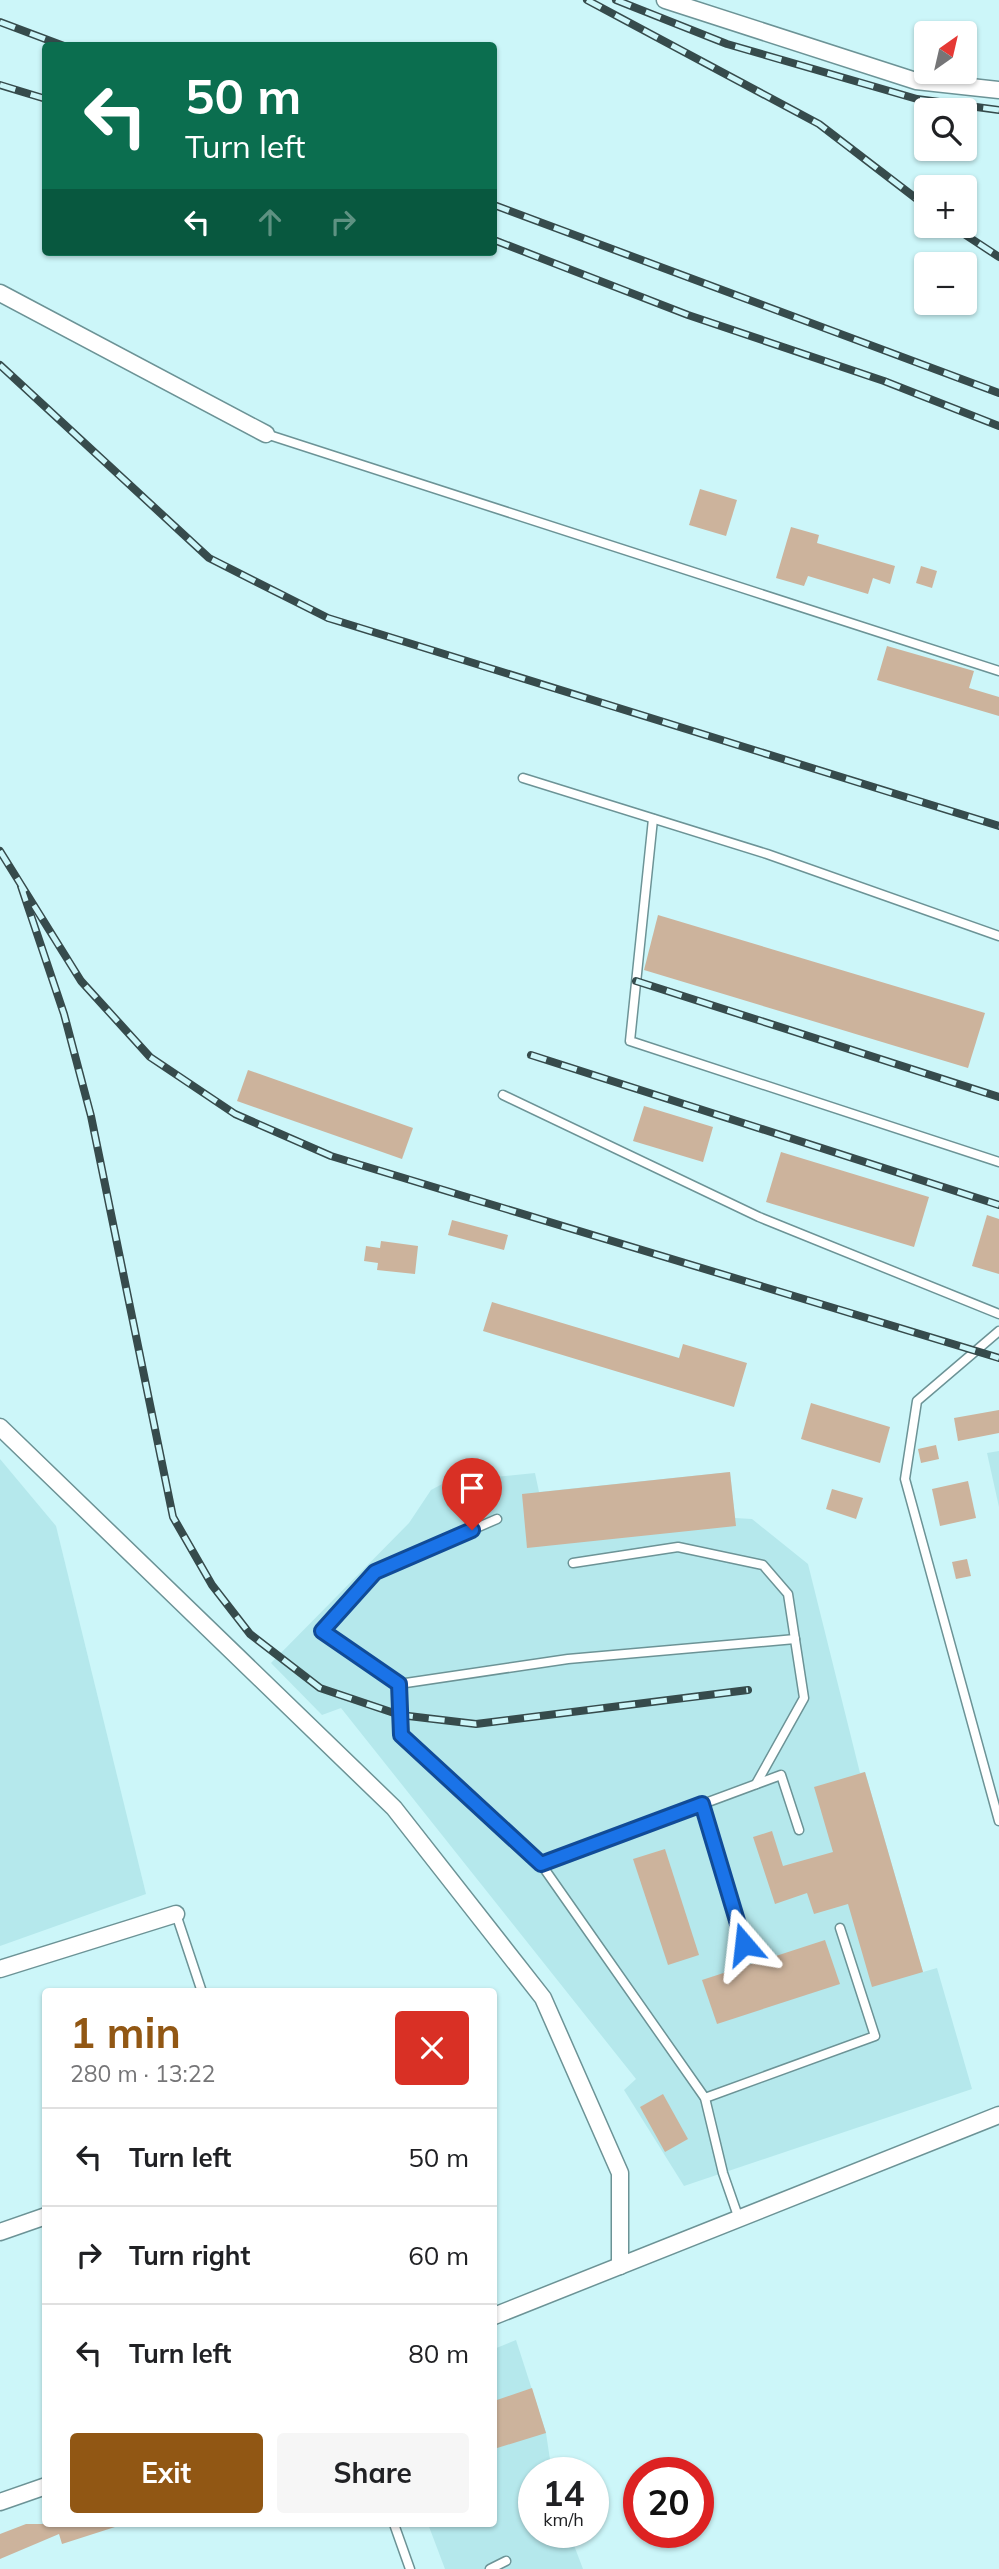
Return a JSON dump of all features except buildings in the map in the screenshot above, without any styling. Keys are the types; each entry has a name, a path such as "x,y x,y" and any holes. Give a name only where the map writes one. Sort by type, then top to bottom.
{"street":[{"path":"665,0 916,81 999,90"},
{"path":"0,293 267,434"},
{"path":"0,1427 394,1808 543,1998 620,2173 620,2266"},
{"path":"0,1969 176,1914"},
{"path":"497,2315 999,2115"},
{"path":"0,2232 42,2217"},
{"path":"0,2502 42,2487"}],"lane":[{"path":"267,434 999,671"},
{"path":"523,778 767,854 999,936"},
{"path":"653,819 630,1041 999,1163"},
{"path":"503,1095 759,1217 999,1314"},
{"path":"999,1331 917,1401 905,1479 999,1821"},
{"path":"497,1519 375,1572 322,1631 399,1684 568,1659 794,1639"},
{"path":"573,1563 678,1547 763,1565 788,1594 804,1698 756,1784"},
{"path":"399,1684 401,1735 541,1864 705,2098 723,2173 739,2219"},
{"path":"541,1864 781,1775 799,1830"},
{"path":"702,1804 744,1944"},
{"path":"176,1914 201,1988"},
{"path":"705,2098 875,2036 840,1928"},
{"path":"395,2527 410,2569"},
{"path":"490,2569 506,2561"}],"shaded area":[{"path":"999,1451 999,1507 987,1453"},
{"path":"0,1459 56,1526 146,1894 0,1946"},
{"path":"730,1472 735,1518 752,1519 808,1564 860,1773 865,1772 923,1972 937,1968 972,2089 684,2186 624,2090 636,2079 341,1708 322,1715 271,1663 409,1523 431,1490 446,1482 535,1473 539,1492"},
{"path":"516,2340 546,2433 550,2457 518,2457 518,2548 575,2548 583,2569 445,2569 429,2527 497,2527 497,2348"}],"railway":[{"path":"587,0 819,124 914,197"},
{"path":"616,0 727,44 917,99 999,110"},
{"path":"0,22 53,42"},
{"path":"0,85 42,98"},
{"path":"497,206 999,393"},
{"path":"970,238 999,257"},
{"path":"497,241 688,315 884,381 999,426"},
{"path":"0,365 209,558 328,618 999,826"},
{"path":"0,851 81,981 150,1057 235,1114 331,1156 999,1358"},
{"path":"21,886 64,1014 91,1116 173,1517 212,1585 250,1634 320,1688 400,1715 476,1724 748,1690"},
{"path":"636,981 999,1097"},
{"path":"531,1055 999,1205"}],"route":[{"path":"472,1530 375,1572 322,1631 399,1684 401,1735 541,1864 702,1804 744,1944"}]}
